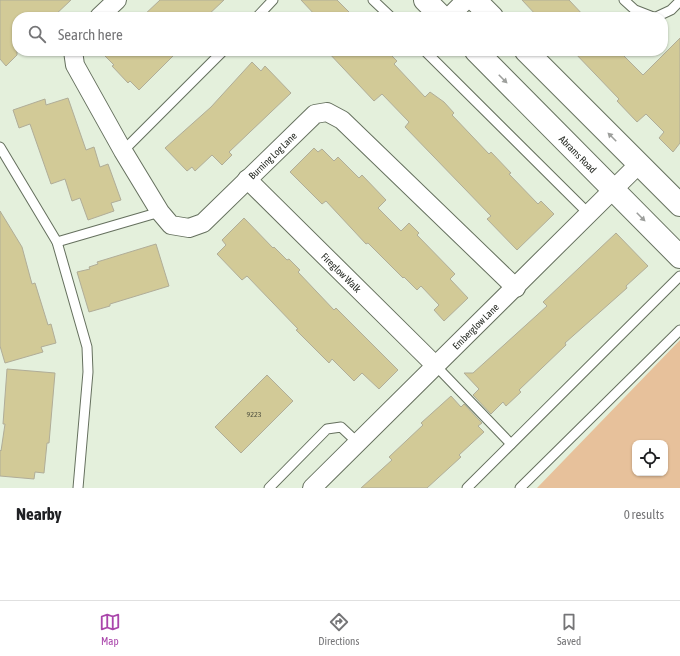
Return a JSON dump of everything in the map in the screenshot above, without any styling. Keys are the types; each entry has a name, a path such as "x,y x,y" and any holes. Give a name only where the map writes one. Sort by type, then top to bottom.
{"main road":[{"path":"425,0 437,12"},
{"path":"475,0 487,12"},
{"name":"Abrams Road","path":"481,56 680,257"},
{"path":"531,56 680,205"}],"street":[{"path":"104,12 117,0"},
{"path":"454,12 466,0"},
{"name":"Burning Log Lane","path":"74,56 75,65 123,151 160,212 171,226 189,228 203,223 315,114 327,112 342,120 516,288"},
{"name":"Emberglow Lane","path":"312,488 516,288 639,164"},
{"name":"Fireglow Walk","path":"247,179 436,366"}],"lane":[{"path":"261,12 274,0"},
{"path":"373,0 386,12"},
{"path":"624,0 635,10 640,12"},
{"path":"667,12 671,10 680,0"},
{"path":"123,151 218,56"},
{"path":"430,56 589,214"},
{"path":"0,147 57,242 87,347 88,372 78,488"},
{"path":"57,242 160,212"},
{"path":"467,488 680,276"},
{"path":"520,488 680,330"},
{"path":"436,366 511,444"},
{"path":"269,488 327,429 341,428 358,443"}],"shaded area":[{"path":"680,340 680,488 537,488"}],"building":[{"path":"0,0 71,0 58,12 12,12 12,56 16,56 6,66 0,59"},
{"path":"160,0 224,0 211,12 147,12"},
{"path":"301,0 337,0 349,12 312,12"},
{"path":"522,0 569,0 580,12 533,12"},
{"path":"680,38 680,143 673,152 659,138 664,132 646,114 637,122 617,101 619,99 578,56 624,56 643,75 662,56 668,56 668,50"},
{"path":"105,56 173,56 139,90 130,81 128,83 112,66 114,65"},
{"path":"332,56 392,56 397,61 394,64 425,97 430,92 444,102 454,113 452,115 489,154 491,152 511,173 509,174 538,204 541,201 554,214 517,250 487,219 491,216 405,127 409,122 382,94 374,101"},
{"path":"252,62 261,71 265,66 291,93 229,152 232,155 222,165 212,155 195,171 192,167 187,171 165,148 211,107"},
{"path":"68,98 86,150 94,147 100,167 108,164 121,200 111,203 114,211 88,220 80,198 72,201 65,179 51,184 30,124 19,128 13,110 45,99 46,105"},
{"path":"314,148 318,152 322,149 334,161 338,157 359,178 362,175 386,200 378,208 401,231 409,223 419,233 417,235 455,274 450,279 468,298 444,321 434,310 439,305 421,286 417,290 404,277 403,278 368,243 366,244 326,201 322,204 290,172"},
{"path":"0,211 22,247 32,284 35,283 48,325 51,324 56,343 41,347 43,352 5,363 0,346"},
{"path":"244,218 273,248 274,247 287,260 289,259 300,270 298,272 334,310 336,308 398,370 379,389 362,373 354,381 332,359 329,363 296,330 298,329 247,276 242,280 217,254 226,245 222,240"},
{"path":"616,233 648,266 626,286 627,288 565,343 566,345 519,390 521,392 506,406 503,402 491,414 473,395 479,389 464,373 473,373 547,306 543,302"},
{"path":"156,244 169,286 89,312 77,272 90,269 89,267 98,264 97,262"},
{"path":"7,369 55,373 49,443 47,443 44,473 35,472 34,479 0,476 0,450 1,451 5,424 3,424"},
{"path":"267,375 293,401 241,453 215,427"},
{"path":"451,396 461,407 464,404 482,423 478,426 484,432 459,455 461,457 427,488 361,488 392,460 389,457 423,425 421,423"}]}
